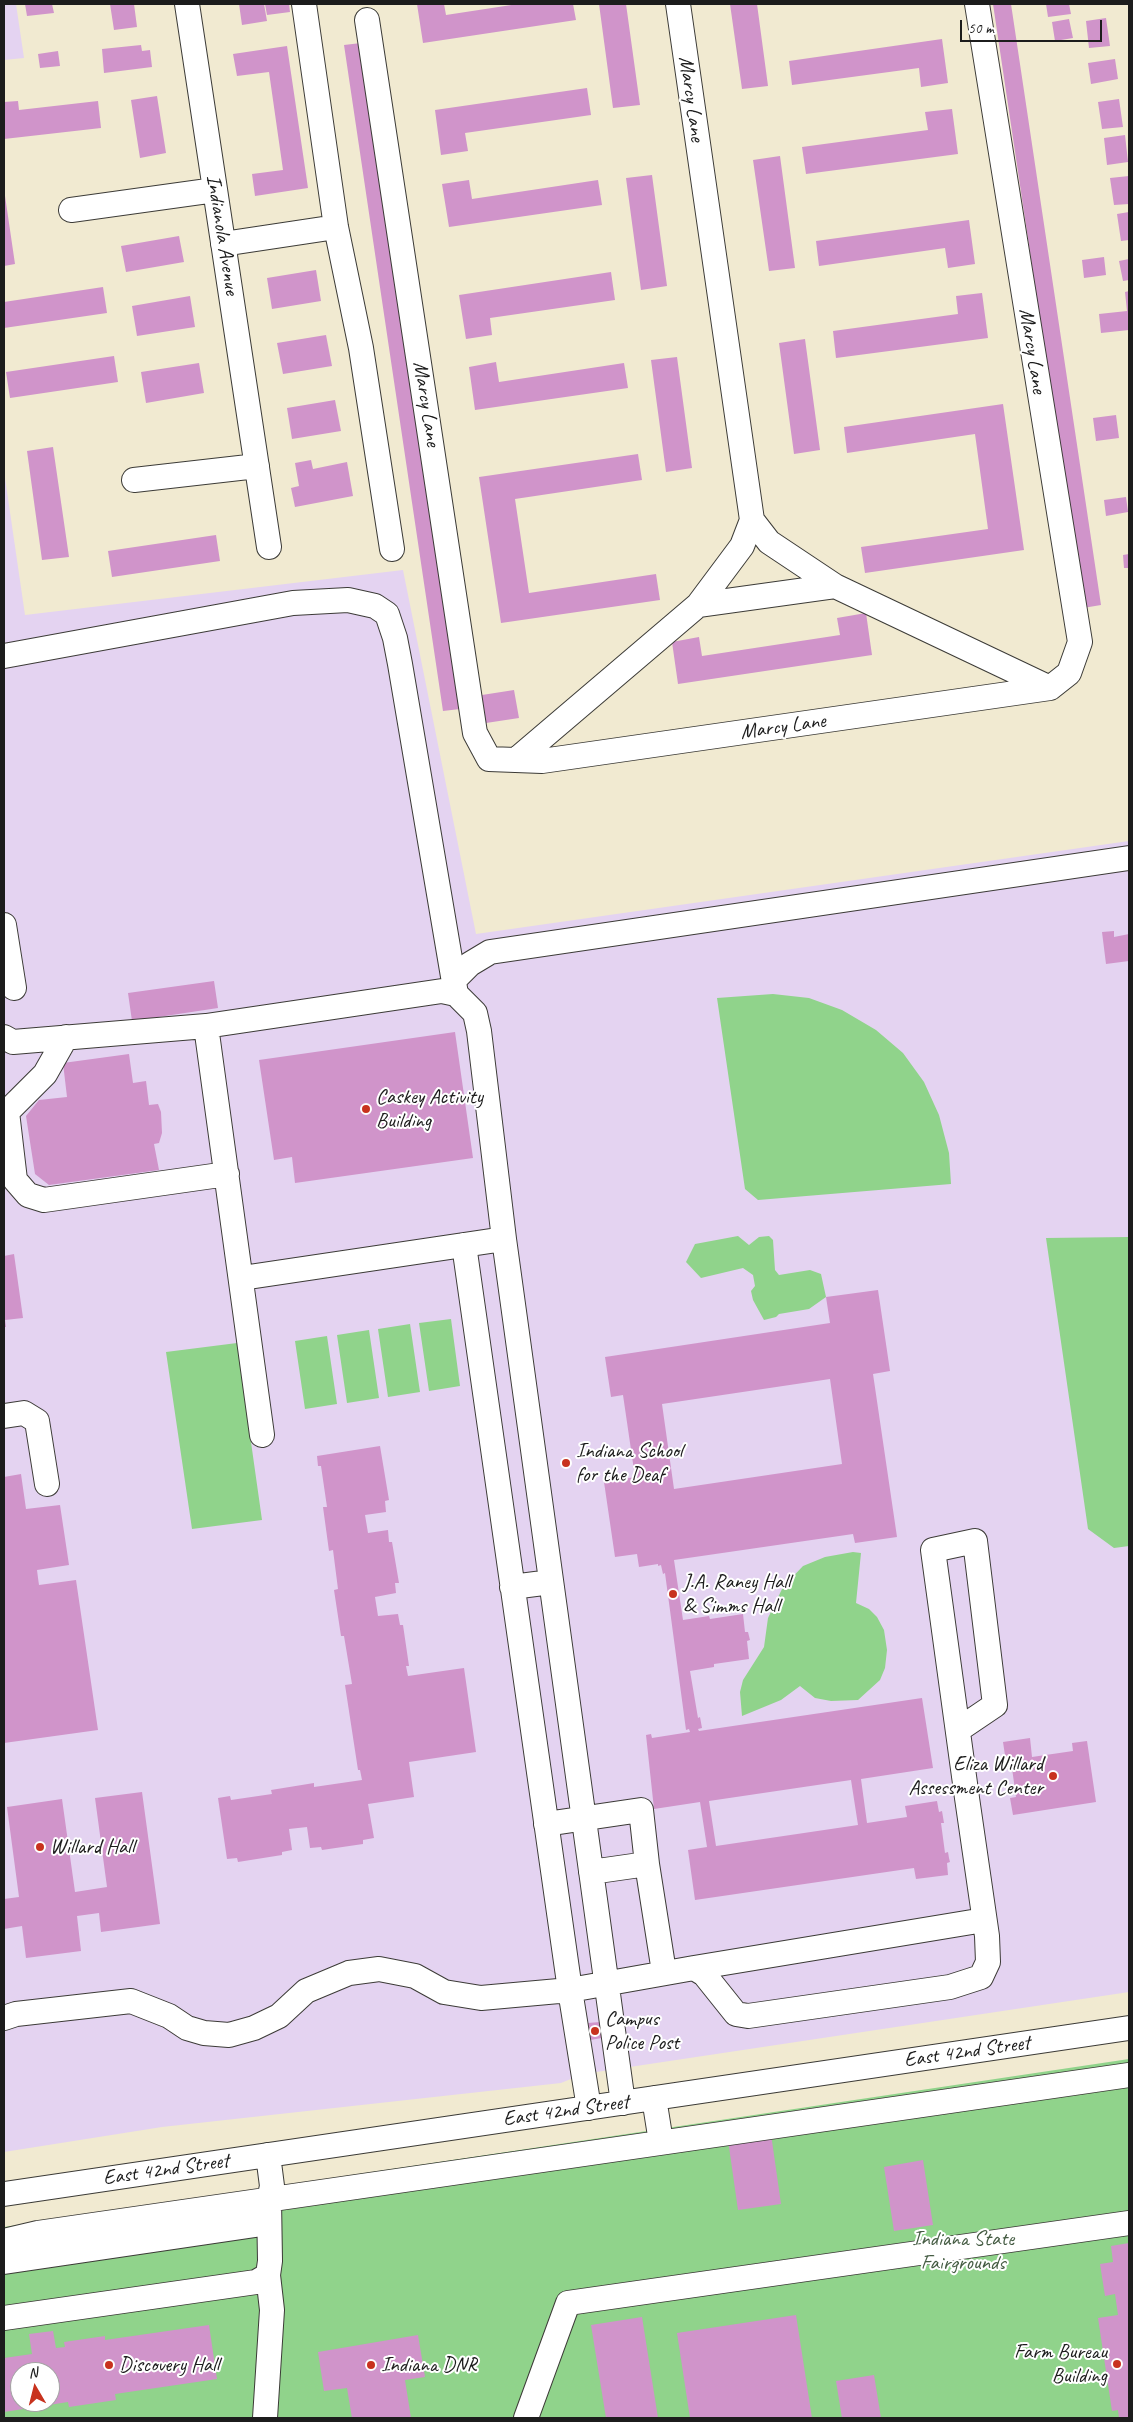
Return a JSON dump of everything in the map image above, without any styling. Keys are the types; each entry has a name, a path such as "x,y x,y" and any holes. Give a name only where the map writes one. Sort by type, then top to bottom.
{"street":[{"name":"Indianola Avenue","path":"186,4 269,547"},
{"path":"304,4 336,227 361,348 392,549"},
{"name":"Marcy Lane","path":"516,760 698,605 742,546 752,520 678,4"},
{"name":"Marcy Lane","path":"367,20 476,733 489,759 542,761 1050,688 1069,673 1080,642 976,4"},
{"path":"71,210 215,190"},
{"path":"223,244 336,227"},
{"path":"134,480 257,466"},
{"name":"Marcy Lane","path":"752,520 769,542 834,586 1050,688"},
{"path":"698,605 834,586"},
{"path":"4,656 293,603 348,600 375,606 387,614 397,646 455,987 475,1013 479,1031 504,1240 623,2103"},
{"path":"4,1037 12,1042 206,1026 442,991 455,987 470,964 490,952 1129,858"},
{"path":"4,925 14,988"},
{"path":"206,1026 262,1435"},
{"path":"66,1038 45,1074 6,1112 15,1180 28,1194 44,1200 227,1174"},
{"path":"242,1278 504,1240"},
{"path":"464,1245 588,2108"},
{"path":"4,1416 24,1413 37,1421 47,1484"},
{"path":"694,1968 704,1974 736,2014 748,2016 950,1987 981,1977 988,1962 984,1920 933,1550 974,1541 995,1705 958,1730"},
{"path":"512,1587 552,1582"},
{"path":"546,1824 640,1810 664,1972"},
{"path":"591,1872 647,1864"},
{"path":"4,2018 16,2014 131,2001 169,2016 187,2028 204,2033 229,2035 254,2028 280,2016 306,1991 349,1973 379,1969 415,1976 444,1992 481,1998 570,1990 664,1972 984,1920"},
{"name":"East 42nd Street","path":"4,2194 1129,2028"},
{"path":"4,2262 269,2211 661,2142 1129,2075"},
{"path":"654,2098 661,2142"},
{"path":"265,2418 272,2310 268,2275 270,2261 269,2211 272,2186 268,2155"},
{"path":"4,2241 38,2233 269,2211"},
{"path":"526,2418 568,2303 1129,2223"},
{"path":"4,2318 256,2282 268,2275"}],"shaded area":[{"path":"4,4 16,4 24,58 4,60"},
{"name":"Indiana School for the Deaf","path":"4,471 25,615 403,570 476,934 1129,841 1129,1992 583,2074 561,2083 162,2127 4,2152"}],"green space":[{"path":"773,994 809,998 842,1010 876,1030 903,1053 924,1082 939,1115 949,1153 951,1184 758,1200 745,1189 717,998"},
{"path":"738,1236 749,1245 759,1237 769,1236 773,1240 775,1270 779,1275 810,1270 821,1274 826,1297 809,1309 779,1314 776,1317 764,1320 753,1300 751,1291 755,1286 753,1275 743,1268 701,1278 686,1262 695,1244"},
{"path":"1129,1237 1129,1546 1114,1548 1088,1529 1046,1238"},
{"path":"451,1319 460,1386 429,1391 419,1323"},
{"path":"410,1324 420,1392 388,1397 378,1329"},
{"path":"369,1330 379,1398 347,1403 337,1335"},
{"path":"327,1336 337,1404 305,1409 295,1341"},
{"path":"237,1343 262,1520 192,1529 166,1352"},
{"path":"853,1552 861,1553 856,1603 869,1609 877,1617 884,1630 887,1650 885,1668 880,1680 858,1700 831,1701 815,1698 800,1686 781,1700 742,1716 740,1692 743,1680 764,1647 768,1618 783,1587 803,1566 825,1557"},
{"name":"Indiana State Fairgrounds","path":"1129,2059 1129,2418 4,2418 4,2227"}],"building":[{"path":"25,4 52,4 54,13 27,16"},
{"path":"110,4 134,4 137,27 114,30"},
{"path":"239,4 264,4 267,21 242,25"},
{"path":"265,4 289,4 290,12 267,15"},
{"path":"417,4 444,4 446,15 518,4 573,4 576,20 423,43"},
{"path":"599,4 626,4 640,105 613,108"},
{"path":"730,4 757,4 768,86 742,89"},
{"path":"993,4 1011,4 1101,605 1083,608"},
{"path":"1046,4 1069,4 1071,14 1048,17"},
{"path":"1106,18 1110,46 1089,48 1086,21"},
{"path":"1069,19 1073,38 1055,41 1052,22"},
{"path":"942,39 948,83 921,87 919,68 792,85 789,61"},
{"path":"361,43 460,709 443,711 344,45"},
{"path":"141,45 142,51 150,50 152,67 104,73 102,49"},
{"path":"287,46 308,188 255,196 252,174 283,170 269,72 237,76 233,54"},
{"path":"58,51 60,66 40,68 38,54"},
{"path":"1115,59 1118,79 1091,84 1088,63"},
{"path":"587,88 591,115 465,133 468,151 441,155 435,110"},
{"path":"157,96 166,153 140,158 131,100"},
{"path":"1119,99 1123,127 1102,129 1098,102"},
{"path":"18,101 19,110 98,101 101,128 4,139 4,102"},
{"path":"952,109 958,154 806,174 802,147 928,130 925,112"},
{"path":"1125,135 1128,162 1107,165 1104,138"},
{"path":"780,156 795,268 769,271 753,160"},
{"path":"652,175 667,286 641,290 626,178"},
{"path":"1129,176 1129,204 1114,205 1110,178"},
{"path":"469,180 472,199 598,180 602,205 449,227 442,184"},
{"path":"4,189 15,264 4,266"},
{"path":"1129,212 1129,240 1121,241 1117,214"},
{"path":"969,220 975,264 948,268 945,248 819,266 816,241"},
{"path":"179,236 184,262 126,272 121,246"},
{"path":"1104,257 1106,275 1084,278 1082,260"},
{"path":"1129,259 1129,280 1123,281 1119,261"},
{"path":"316,270 321,301 272,309 267,278"},
{"path":"611,272 615,300 490,318 492,335 466,339 459,295"},
{"path":"103,287 107,313 4,328 4,302"},
{"path":"1129,291 1129,330 1101,333 1099,314 1127,311 1125,292"},
{"path":"982,293 988,338 836,358 833,331 958,314 956,296"},
{"path":"190,296 195,327 137,336 132,306"},
{"path":"326,335 332,366 283,374 277,343"},
{"path":"805,339 820,450 794,454 779,343"},
{"path":"114,356 118,382 10,398 6,372"},
{"path":"677,357 692,468 666,472 651,360"},
{"path":"496,362 499,382 624,363 628,388 475,410 469,367"},
{"path":"199,363 204,393 146,403 141,372"},
{"path":"335,400 341,431 292,439 287,408"},
{"path":"1003,404 1024,550 865,573 861,547 988,529 975,434 847,453 844,427"},
{"path":"1116,415 1119,438 1096,441 1093,418"},
{"path":"53,447 69,557 42,560 27,451"},
{"path":"638,454 642,480 515,499 529,593 656,574 660,600 501,623 479,477"},
{"path":"311,460 313,469 347,462 353,496 295,507 291,488 299,486 295,463"},
{"path":"1126,497 1128,512 1106,516 1104,500"},
{"path":"216,535 220,561 112,577 108,551"},
{"path":"1129,554 1129,568 1124,568 1123,555"},
{"path":"866,613 872,655 678,684 672,642 699,637 702,656 840,635 837,618"},
{"path":"514,690 519,718 486,723 482,695"},
{"path":"1114,931 1114,937 1129,934 1129,961 1106,964 1102,932"},
{"path":"214,981 218,1008 132,1021 128,993"},
{"name":"Caskey Activity Building","path":"455,1032 473,1158 295,1183 292,1157 274,1160 259,1060"},
{"path":"129,1054 133,1083 146,1081 149,1105 158,1104 161,1112 162,1133 159,1143 154,1144 159,1170 49,1185 35,1174 26,1116 39,1100 67,1097 63,1063"},
{"path":"14,1254 23,1318 5,1320 6,1327 4,1327 4,1256"},
{"name":"J.A. Raney Hall & Simms Hall","path":"878,1290 890,1371 873,1374 897,1537 855,1543 853,1534 674,1560 683,1620 709,1616 710,1619 743,1614 745,1632 748,1632 750,1640 747,1641 749,1659 714,1664 714,1667 690,1671 698,1718 700,1717 702,1728 698,1729 699,1731 922,1698 933,1768 861,1779 867,1823 907,1817 905,1806 937,1801 939,1812 942,1811 944,1823 941,1823 945,1853 948,1852 950,1862 947,1863 948,1875 916,1879 914,1868 695,1900 688,1850 707,1847 700,1802 654,1809 646,1735 651,1734 652,1738 690,1732 689,1729 686,1730 665,1573 663,1574 661,1565 658,1566 658,1564 639,1567 637,1554 615,1557 604,1482 635,1477 623,1395 611,1397 605,1357 830,1323 826,1297","holes":["830,1379 842,1464 674,1489 662,1404","851,1780 858,1825 716,1846 709,1801"]},
{"path":"380,1446 389,1500 385,1501 386,1512 365,1515 368,1533 388,1530 399,1583 395,1583 396,1593 375,1597 378,1616 398,1614 400,1625 403,1625 409,1666 406,1666 408,1676 464,1668 476,1752 409,1762 414,1797 368,1804 374,1838 363,1840 363,1844 322,1850 321,1847 310,1848 307,1827 289,1829 292,1850 282,1852 282,1855 238,1862 237,1858 227,1859 218,1798 230,1796 231,1800 272,1794 271,1790 314,1783 314,1787 362,1780 360,1770 358,1770 345,1685 352,1684 344,1636 341,1636 334,1590 338,1589 333,1550 329,1551 323,1507 327,1507 321,1466 318,1466 317,1456"},
{"path":"21,1474 26,1509 60,1505 69,1565 37,1570 39,1585 76,1580 98,1730 4,1743 4,1477"},
{"name":"Eliza Willard Assessment Center","path":"1030,1738 1032,1757 1073,1751 1072,1743 1087,1741 1096,1802 1013,1815 1010,1798 1016,1797 1011,1761 1006,1762 1003,1742"},
{"name":"Willard Hall","path":"142,1792 160,1924 101,1932 99,1913 77,1916 81,1951 26,1958 22,1926 4,1929 4,1899 19,1897 7,1807 62,1799 75,1892 107,1887 95,1798"},
{"name":"Campus Police Post","path":"600,2022 602,2038 590,2040 588,2023"},
{"path":"771,2134 781,2204 738,2210 728,2140"},
{"path":"923,2160 933,2225 894,2231 884,2167"},
{"name":"Farm Bureau Building","path":"1129,2243 1129,2418 1119,2418 1118,2410 1112,2411 1098,2318 1118,2315 1115,2294 1105,2296 1100,2264 1113,2262 1111,2246"},
{"path":"796,2315 812,2418 690,2418 677,2333"},
{"path":"642,2317 658,2418 606,2418 591,2325"},
{"name":"Discovery Hall","path":"209,2325 217,2379 115,2394 116,2400 69,2407 68,2402 60,2403 60,2362 10,2362 10,2411 4,2412 4,2358 32,2354 29,2334 53,2331 56,2348 65,2347 64,2342 105,2336 105,2340"},
{"name":"Indiana DNR","path":"418,2335 425,2377 405,2380 411,2418 352,2418 347,2388 324,2391 318,2352"},
{"path":"874,2375 881,2418 842,2418 836,2381"}],"place":[{"name":"Caskey Activity Building","path":"366,1109"},
{"name":"Indiana School for the Deaf","path":"566,1463"},
{"name":"J.A. Raney Hall & Simms Hall","path":"673,1594"},
{"name":"Eliza Willard Assessment Center","path":"1053,1776"},
{"name":"Willard Hall","path":"40,1847"},
{"name":"Campus Police Post","path":"595,2031"},
{"name":"Farm Bureau Building","path":"1117,2364"},
{"name":"Discovery Hall","path":"109,2365"},
{"name":"Indiana DNR","path":"371,2365"}]}
